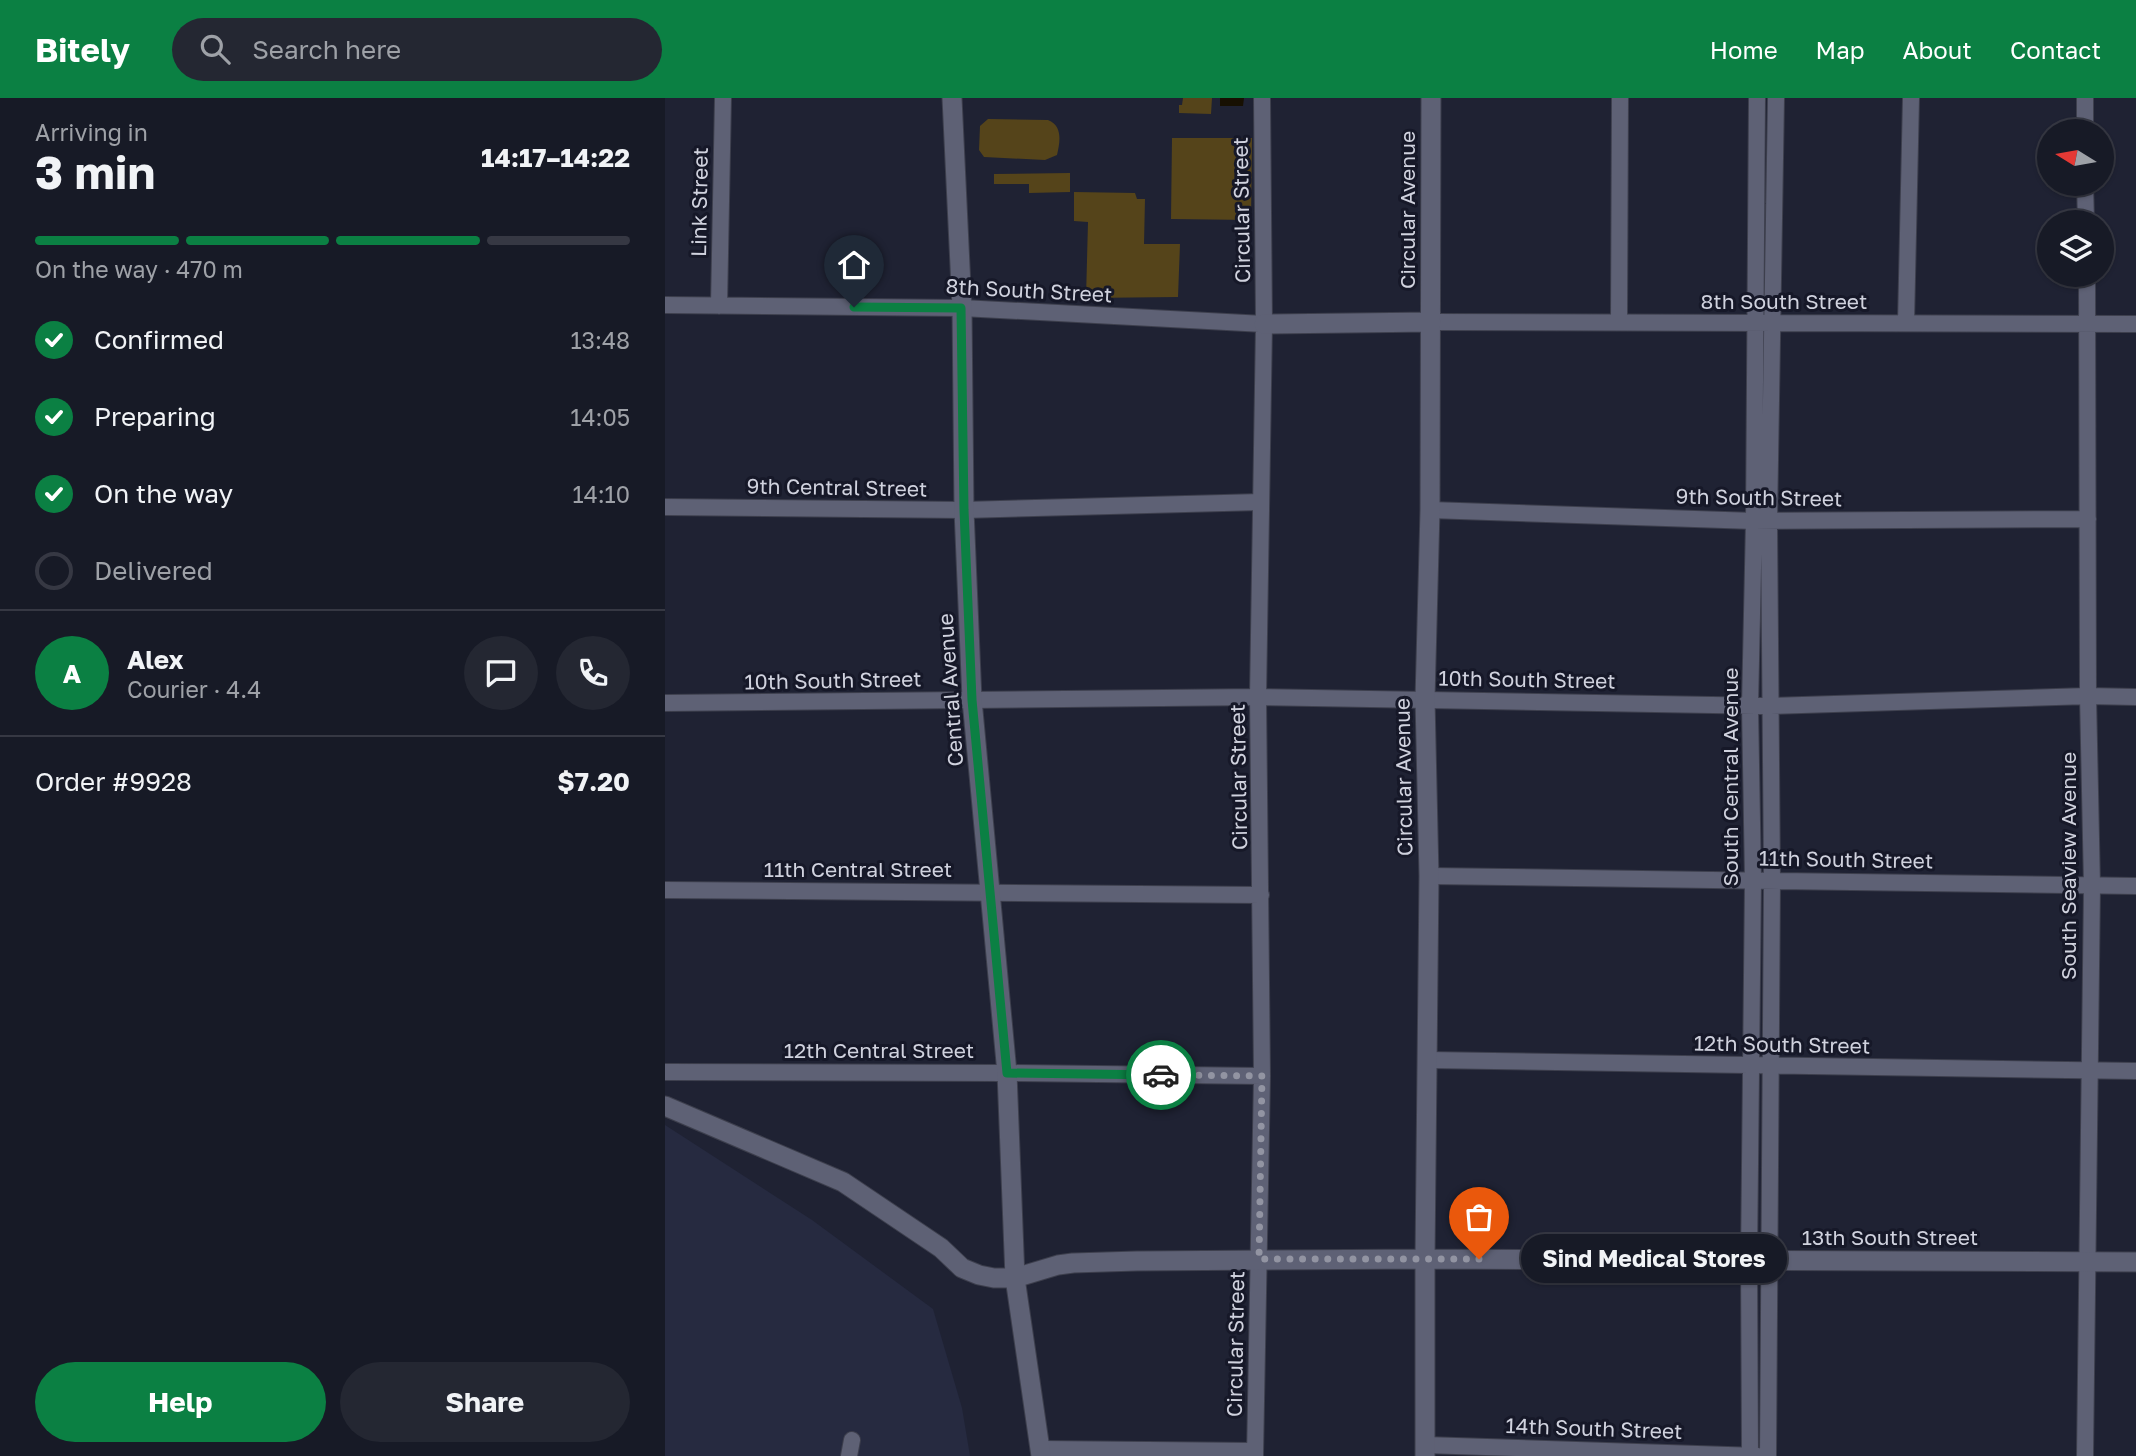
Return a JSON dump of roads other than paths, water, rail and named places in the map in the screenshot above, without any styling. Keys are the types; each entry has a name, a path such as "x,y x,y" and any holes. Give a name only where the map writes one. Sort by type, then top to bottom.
{"street":[{"name":"Link Street","path":"719,306 723,98"},
{"name":"Central Avenue","path":"952,98 972,700 1007,1073 1015,1278 1040,1452"},
{"name":"Circular Street","path":"1255,1454 1262,1076 1258,697 1264,324 1262,98"},
{"name":"Circular Avenue","path":"1425,1450 1429,876 1425,699 1430,510 1430,98"},
{"path":"1619,322 1620,98"},
{"name":"South Central Avenue","path":"1750,1456 1753,880 1750,706 1762,521 1755,323 1757,98"},
{"path":"1768,1456 1772,880 1770,706 1762,521 1773,323 1776,98"},
{"path":"1906,323 1911,98"},
{"path":"2085,98 2085,119"},
{"name":"South Seaview Avenue","path":"2085,1456 2092,886 2088,696 2087,287"},
{"name":"8th South Street","path":"665,305 961,308 1264,324"},
{"name":"8th South Street","path":"1431,322 2136,324"},
{"path":"1264,324 1431,322"},
{"name":"9th Central Street","path":"665,507 964,510 1261,502"},
{"name":"9th South Street","path":"1430,510 1762,521 2088,519"},
{"name":"10th South Street","path":"665,704 1258,697 1770,706 2088,696 2136,697"},
{"name":"11th South Street","path":"1429,876 2136,886"},
{"name":"11th Central Street","path":"665,890 1261,894"},
{"name":"12th South Street","path":"1428,1060 2136,1071"},
{"name":"12th Central Street","path":"665,1072 1262,1076"},
{"path":"665,1106 843,1182 941,1248 963,1268 994,1278 1015,1278"},
{"name":"13th South Street","path":"1015,1278 1073,1263 1259,1259 2136,1262"},
{"name":"14th South Street","path":"1425,1450 1762,1456"},
{"path":"1040,1452 1255,1454"}],"place":[{"name":"Sind Medical Stores","path":"1479,1259"}]}
